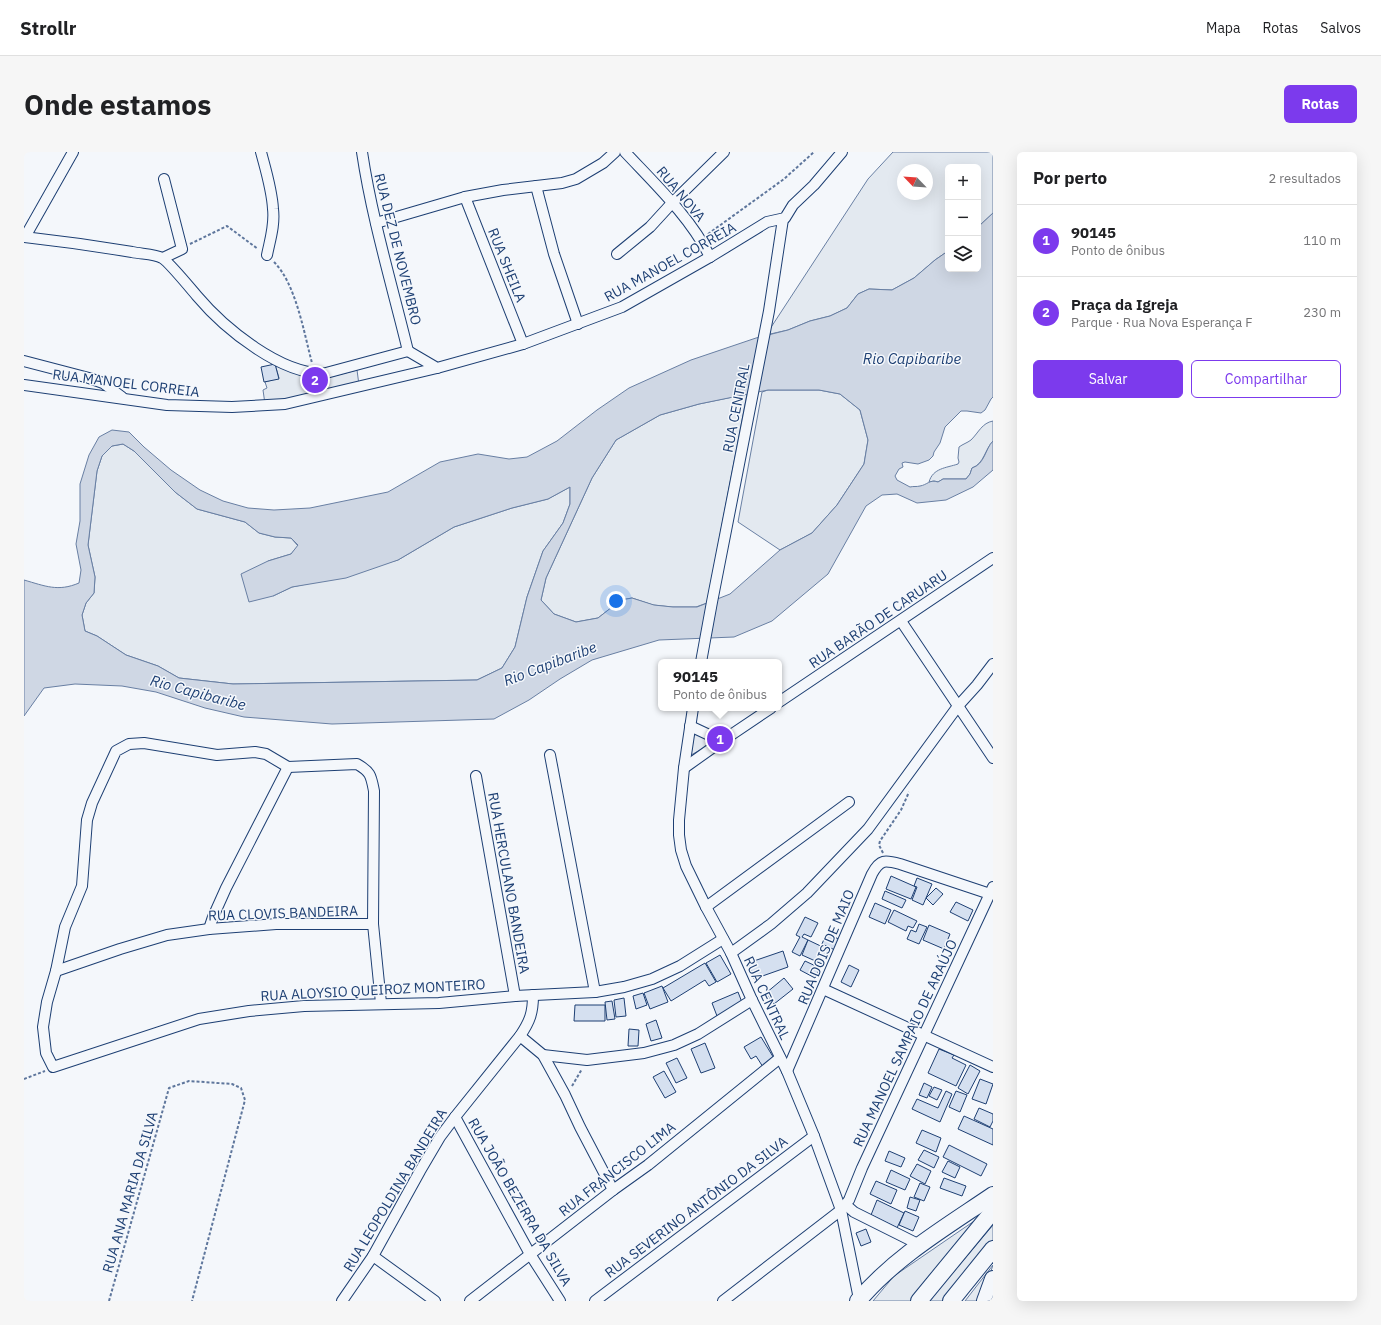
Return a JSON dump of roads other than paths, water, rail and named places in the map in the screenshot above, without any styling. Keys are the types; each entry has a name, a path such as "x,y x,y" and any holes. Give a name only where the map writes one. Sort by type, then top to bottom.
{"highway":[{"path":"858,1300 881,1277 920,1245 993,1195"},
{"path":"919,1301 993,1211"},
{"path":"951,1301 993,1249"},
{"path":"985,1301 993,1280"}],"street":[{"path":"73,152 24,237 103,247 163,258 182,249 164,179"},
{"path":"261,152 270,186 274,210 273,228 267,255"},
{"name":"RUA DEZ DE NOVEMBRO","path":"362,152 365,176 408,351"},
{"path":"376,223 465,197 503,190 562,183 576,179 590,172 615,152"},
{"name":"RUA NOVA","path":"625,152 672,203 701,240 710,257"},
{"path":"617,254 650,226 724,152"},
{"path":"783,219 795,203 814,185 842,152"},
{"path":"536,186 554,254 578,324"},
{"name":"RUA SHEILA","path":"465,197 523,344"},
{"name":"RUA MANOEL CORREIA","path":"24,385 167,405 232,408 285,404 437,368 523,344 578,324 622,307 710,257 767,222 783,219"},
{"name":"RUA CENTRAL","path":"702,659 769,311 783,219"},
{"path":"163,258 205,305 240,337 277,361 315,374 326,373 408,351 437,368"},
{"path":"24,361 103,383 114,392 128,400"},
{"name":"RUA BARÃO DE CARUARU","path":"782,700 993,558"},
{"path":"901,621 993,758"},
{"path":"731,953 771,924 807,893 868,829 958,706 993,664"},
{"name":"RUA CENTRAL","path":"692,711 684,768 679,820 681,850 686,866 731,953 787,1071 844,1207 858,1300"},
{"path":"684,768 767,711"},
{"path":"690,726 722,741"},
{"path":"56,971 65,927 82,886 87,820 92,803 116,750 129,744 144,743 217,755 255,752 266,754 288,767 357,764 366,769 371,777 374,791 372,924 381,1003"},
{"path":"550,755 595,992"},
{"path":"209,929 226,888 288,767"},
{"name":"RUA HERCULANO BANDEIRA","path":"476,776 515,996"},
{"path":"706,907 849,802"},
{"name":"RUA DOIS DE MAIO","path":"787,1071 872,874 880,862 886,861 900,864 991,891"},
{"name":"RUA MANOEL SAMPAIO DE ARAÚJO","path":"844,1207 991,891"},
{"name":"RUA CLOVIS BANDEIRA","path":"56,971 167,935 209,929 276,924 372,924"},
{"name":"RUA ALOYSIO QUEIROZ MONTEIRO","path":"56,971 46,1002 43,1027 46,1053 53,1067 199,1019 257,1010 304,1006 439,1002 595,992 624,988 652,979 680,966 723,940"},
{"path":"823,989 993,1067"},
{"name":"RUA LEOPOLDINA BANDEIRA","path":"342,1301 373,1256 440,1137 528,1024 532,1013 533,995"},
{"path":"542,1055 588,1060 644,1053 674,1045 698,1034 752,1000"},
{"path":"520,1036 542,1055 565,1095 613,1190"},
{"name":"RUA FRANCISCO LIMA","path":"470,1301 613,1190 648,1165 780,1058"},
{"name":"RUA JOÃO BEZERRA DA SILVA","path":"455,1117 530,1254 560,1301"},
{"name":"RUA SEVERINO ANTÔNIO DA SILVA","path":"595,1301 814,1136"},
{"path":"723,1301 844,1207 920,1245"},
{"path":"373,1256 435,1301"}],"water":[{"name":"Rio Capibaribe","path":"993,213 993,397 985,410 981,413 961,411 945,427 940,443 929,460 918,464 902,463 903,467 899,469 895,476 897,480 910,487 919,486 933,481 938,482 943,479 966,479 972,468 980,463 993,441 993,470 973,487 946,500 917,503 897,494 882,495 866,506 828,574 772,621 734,637 659,640 592,660 529,700 494,719 332,724 244,717 205,708 156,692 122,686 75,684 44,688 24,716 24,580 58,588 79,583 81,570 76,544 80,521 80,484 89,455 99,437 112,430 129,432 171,470 200,490 223,501 248,508 274,510 310,508 388,492 440,462 478,454 509,459 527,457 557,441 597,410 629,388 691,360 756,338 788,330 810,321 830,316 847,308 858,294 869,289 892,290 914,278 945,253 945,272 981,272 981,224","holes":["768,390 819,390 840,394 860,410 868,440 864,464 837,505 812,533 780,550 730,594 697,607 654,605 632,598 621,600 598,618 576,622 554,614 541,600 546,578 592,478 616,440 660,415 699,404","123,444 134,451 175,492 197,509 245,522 259,533 275,537 291,538 298,545 291,554 268,561 241,574 249,602 273,596 292,587 346,578 398,560 454,527 512,508 548,499 570,487 570,504 563,523 543,551 527,597 515,647 502,668 477,680 233,684 179,678 158,666 126,655 97,636 85,631 82,615 86,603 94,593 95,577 88,545 97,471 102,456 112,446"]}],"place":[{"name":"Praça da Igreja","path":"315,380"},
{"name":"90145","path":"720,739"}]}
